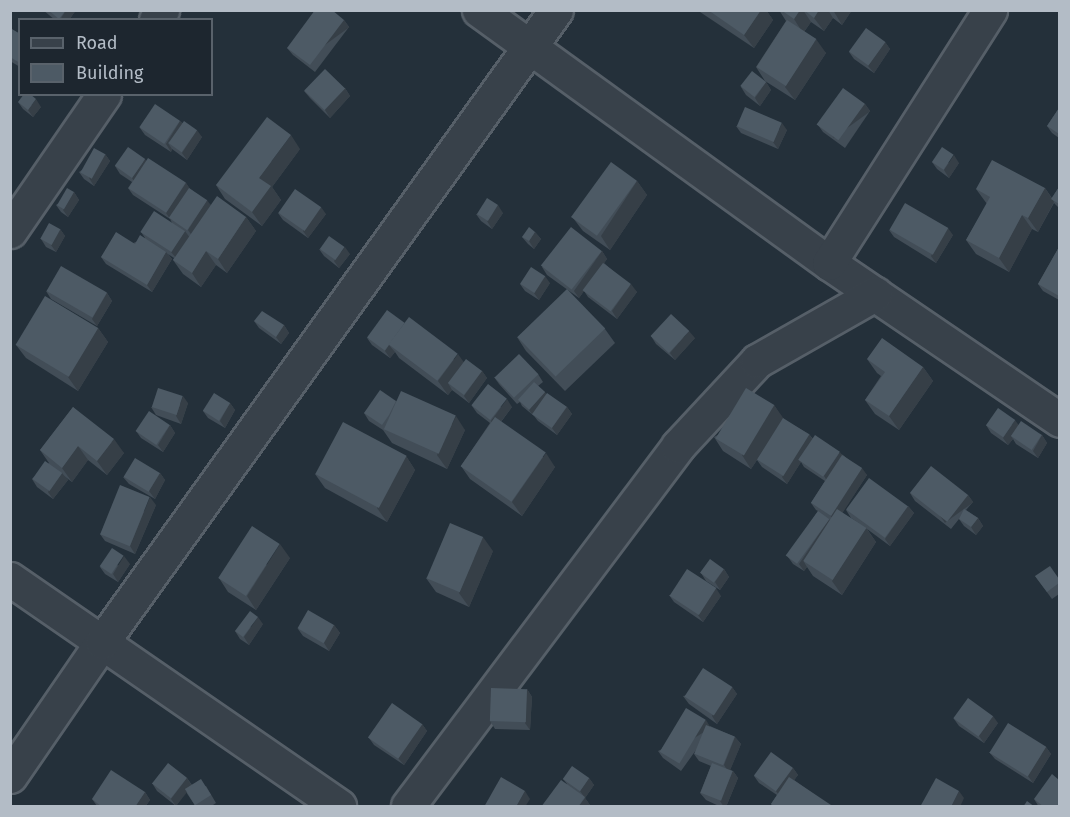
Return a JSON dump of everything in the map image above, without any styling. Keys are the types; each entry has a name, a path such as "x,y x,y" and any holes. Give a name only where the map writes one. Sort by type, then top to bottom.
{"street":[{"path":"478,10 829,262 1059,420"},
{"path":"10,776 102,642 556,10"},
{"path":"829,262 990,10"},
{"path":"10,231 103,96"},
{"path":"408,807 678,446 757,361 875,294"},
{"path":"10,579 339,807"}],"building":[{"path":"48,10 66,10 58,18"},
{"path":"315,10 332,10 344,20 310,65 287,48"},
{"path":"708,10 761,10 744,35"},
{"path":"781,10 800,10 794,19"},
{"path":"804,10 819,10 814,18"},
{"path":"787,20 816,39 786,86 757,67"},
{"path":"10,28 18,33 18,62 10,57"},
{"path":"866,28 885,42 868,66 849,51"},
{"path":"325,69 345,88 324,110 304,91"},
{"path":"752,71 766,82 754,97 740,86"},
{"path":"843,88 865,104 838,140 817,124"},
{"path":"22,96 32,96 36,99 28,110 18,102"},
{"path":"155,104 180,121 164,144 139,127"},
{"path":"745,107 782,123 774,142 737,126"},
{"path":"1059,108 1059,134 1047,126"},
{"path":"267,117 291,135 259,178 271,186 252,212 216,185"},
{"path":"184,121 197,130 182,152 169,143"},
{"path":"128,147 145,159 132,178 115,166"},
{"path":"942,147 954,155 944,170 932,162"},
{"path":"94,148 105,154 92,179 80,172"},
{"path":"148,158 186,183 166,213 128,188"},
{"path":"992,160 1045,188 1028,218 1022,215 999,258 966,240 990,197 976,189"},
{"path":"611,162 637,181 597,236 571,217"},
{"path":"1059,187 1059,204 1051,199"},
{"path":"67,188 74,192 64,209 57,205"},
{"path":"189,188 207,200 187,230 169,218"},
{"path":"295,189 321,207 305,231 278,213"},
{"path":"217,196 246,217 218,259 206,251 192,273 173,260"},
{"path":"487,198 498,205 488,221 477,214"},
{"path":"905,203 948,228 933,255 890,230"},
{"path":"154,211 185,231 171,252 140,232"},
{"path":"49,223 60,229 52,245 40,239"},
{"path":"529,227 535,232 529,241 522,237"},
{"path":"571,227 602,251 572,290 541,266"},
{"path":"116,232 135,244 140,235 166,252 147,285 101,257"},
{"path":"329,236 345,247 335,260 320,249"},
{"path":"1059,247 1059,296 1038,284"},
{"path":"603,263 631,284 610,311 583,290"},
{"path":"61,266 107,292 92,318 46,291"},
{"path":"531,267 545,276 534,293 520,284"},
{"path":"567,289 605,329 556,376 517,337"},
{"path":"45,296 98,328 69,377 16,345"},
{"path":"387,310 405,323 385,350 367,338"},
{"path":"262,311 284,325 276,337 254,321"},
{"path":"671,314 689,331 669,353 651,336"},
{"path":"409,317 458,354 437,381 389,344"},
{"path":"882,338 923,367 889,416 865,400 885,372 867,359"},
{"path":"519,354 538,374 514,398 495,378"},
{"path":"466,359 482,371 464,395 448,383"},
{"path":"534,382 545,392 529,410 518,400"},
{"path":"488,384 507,399 490,420 471,405"},
{"path":"158,388 183,396 177,415 152,407"},
{"path":"746,388 774,405 744,456 716,439"},
{"path":"380,390 396,401 382,425 364,413"},
{"path":"401,391 456,415 439,454 384,429"},
{"path":"214,393 230,403 219,421 203,411"},
{"path":"547,393 567,407 552,428 532,414"},
{"path":"73,407 114,439 97,461 78,446 62,468 40,450"},
{"path":"998,408 1015,420 1003,437 986,425"},
{"path":"149,411 170,425 156,445 136,431"},
{"path":"495,417 546,453 511,502 461,466"},
{"path":"783,418 809,434 783,476 757,460"},
{"path":"1021,421 1042,435 1032,450 1011,436"},
{"path":"343,422 407,456 379,508 315,474"},
{"path":"815,435 840,452 823,477 798,460"},
{"path":"842,455 862,468 831,516 811,503"},
{"path":"135,458 160,473 149,492 124,477"},
{"path":"45,461 62,473 50,491 32,479"},
{"path":"931,466 968,495 947,522 910,493"},
{"path":"869,478 908,506 885,538 846,510"},
{"path":"120,485 150,497 130,546 100,534"},
{"path":"837,509 866,528 833,580 803,561"},
{"path":"964,509 978,518 971,527 959,519"},
{"path":"818,511 829,519 797,564 786,555"},
{"path":"450,523 483,537 460,592 427,578"},
{"path":"252,526 280,544 246,596 218,578"},
{"path":"112,548 124,556 111,574 100,566"},
{"path":"710,559 724,569 714,583 700,573"},
{"path":"1050,566 1059,579 1059,583 1047,592 1035,576"},
{"path":"687,569 716,588 699,615 670,596"},
{"path":"308,610 334,625 323,643 298,628"},
{"path":"250,611 258,617 243,637 235,631"},
{"path":"703,668 732,687 714,716 684,697"},
{"path":"491,688 527,689 526,722 490,721"},
{"path":"968,698 993,716 978,736 953,718"},
{"path":"392,703 422,724 398,759 368,737"},
{"path":"686,708 706,720 679,764 660,752"},
{"path":"1008,723 1046,747 1028,777 989,753"},
{"path":"706,725 735,737 723,765 694,754"},
{"path":"771,752 793,768 776,791 754,775"},
{"path":"168,763 187,778 171,798 152,783"},
{"path":"712,763 733,771 721,801 701,793"},
{"path":"572,766 589,778 580,791 563,779"},
{"path":"111,770 145,792 135,807 102,807 92,799"},
{"path":"1052,774 1059,780 1059,807 1044,807 1034,799"},
{"path":"501,777 525,791 516,807 484,807"},
{"path":"789,777 831,805 830,807 775,807 771,804"},
{"path":"936,778 959,791 951,807 920,807"},
{"path":"201,779 211,795 195,805 185,789"},
{"path":"561,780 585,797 578,807 541,807"},
{"path":"1027,801 1035,807 1023,807"}]}
